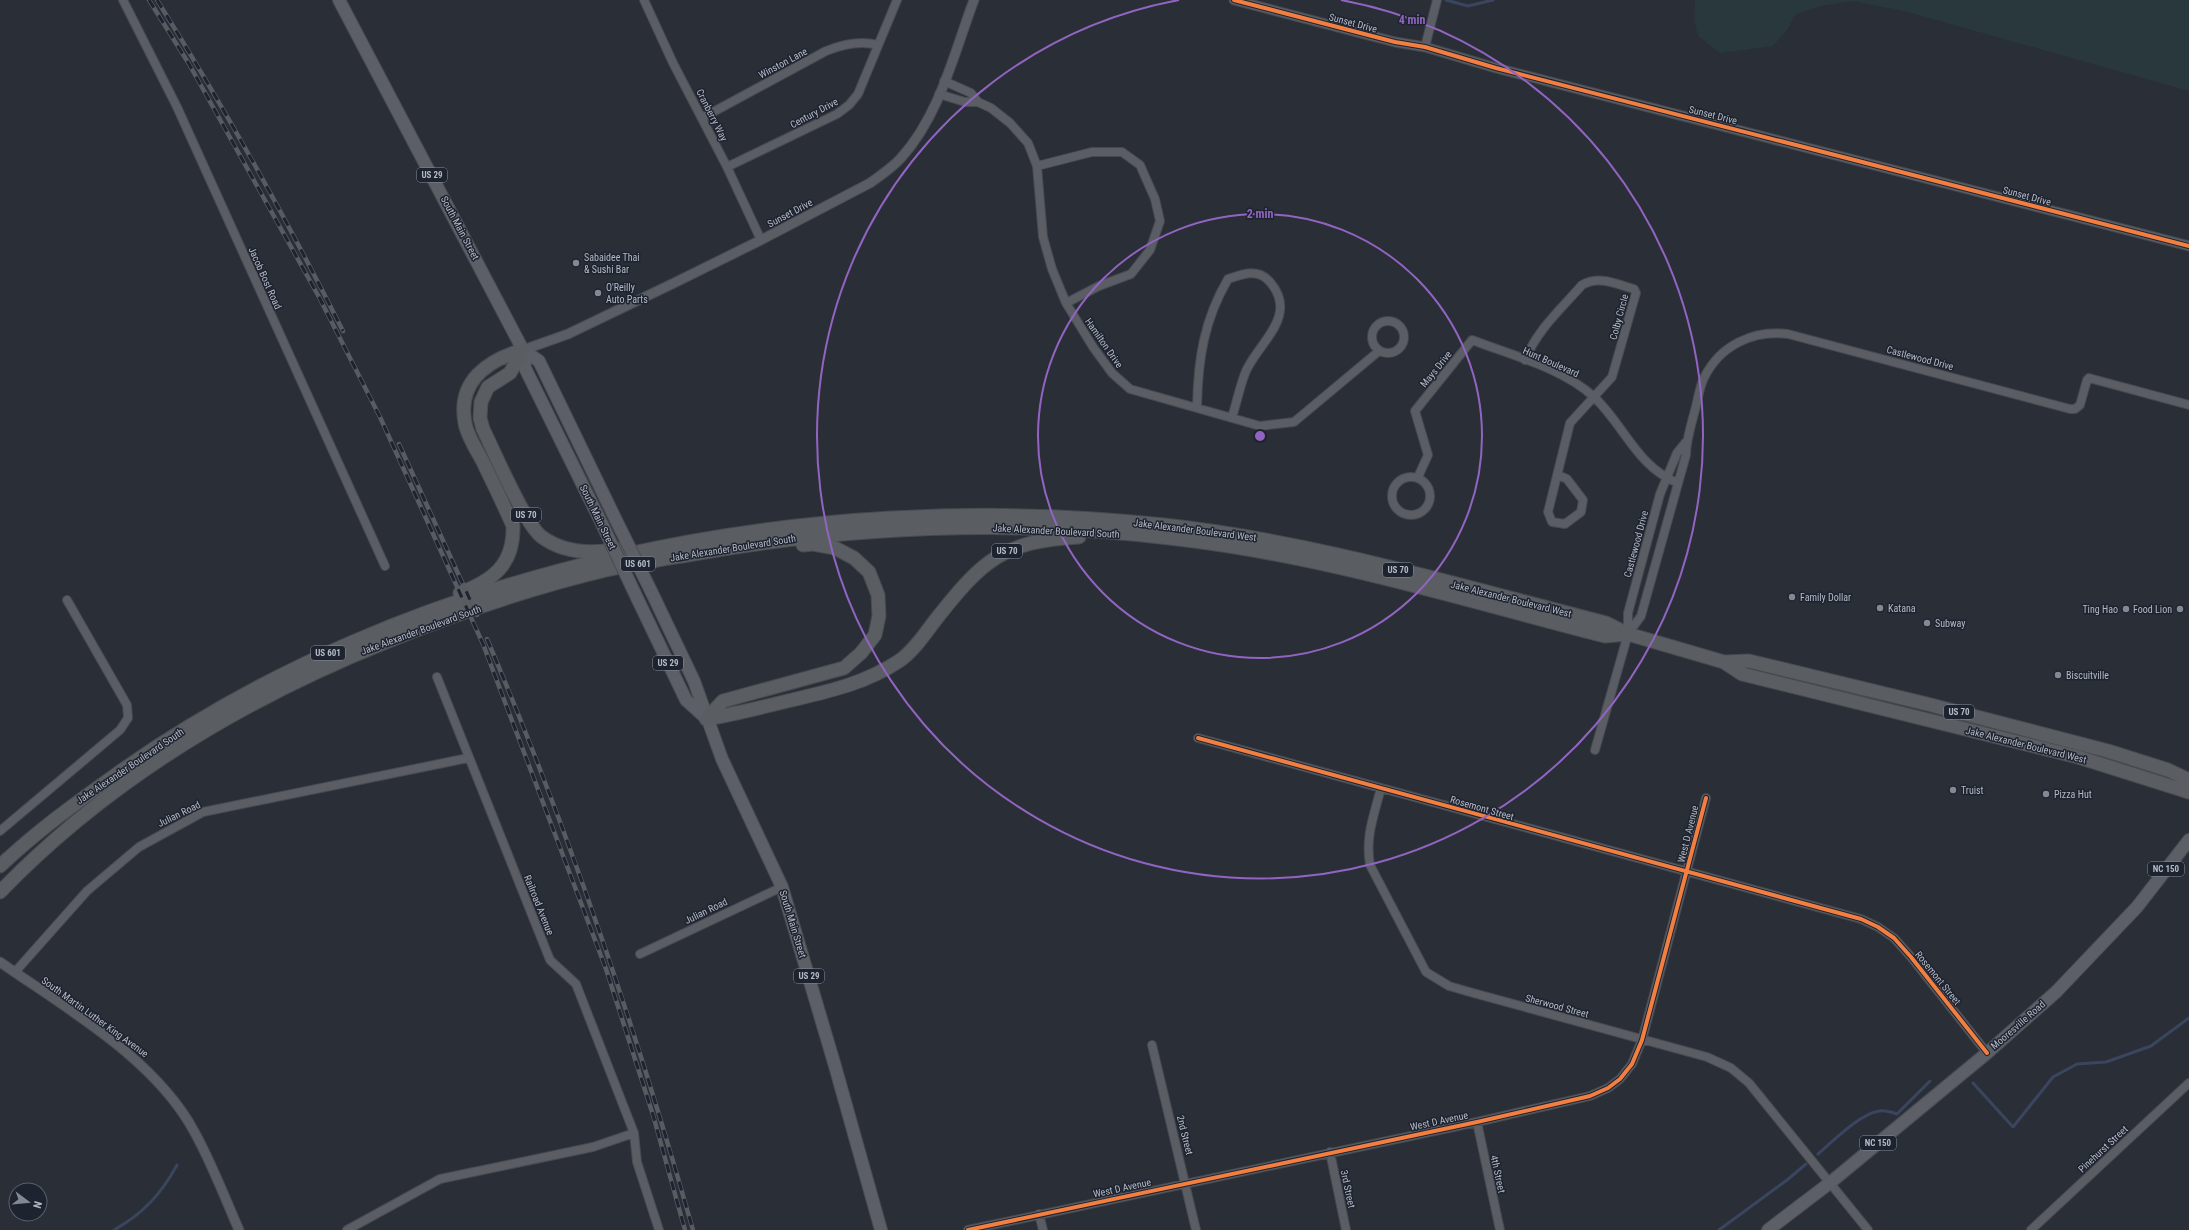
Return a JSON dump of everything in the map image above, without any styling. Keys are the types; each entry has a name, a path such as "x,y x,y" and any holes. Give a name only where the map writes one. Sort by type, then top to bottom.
{"highway":[{"name":"US 70","path":"523,350 510,373 488,387 481,402 480,418 527,518 540,536 560,547 581,552 602,552 666,540 704,545"},
{"path":"337,649 399,617 481,585 494,576 506,562 514,542 513,526 465,424 464,403 472,381 480,371 505,355 523,350"},
{"name":"Jake Alexander Boulevard West","path":"704,545 855,519 992,514 1164,524 1232,533 1314,549 1606,623 1628,634 1724,662 1742,674 2078,757 2189,792"},
{"name":"Jake Alexander Boulevard South","path":"0,866 34,834 141,756 217,708 288,671 400,622 546,574 632,553 704,545 897,530 1036,527 1188,540 1253,550 1361,573"},
{"name":"US 70","path":"706,719 854,685 879,674 901,660 929,629 963,585 985,564 1026,543 1052,538 1080,537 1164,545 1231,554 1319,570 1361,573"},
{"path":"704,545 813,544 835,548 854,558 869,572 878,595 879,616 875,635 861,653 844,668 723,701 706,719"},
{"name":"Jake Alexander Boulevard South","path":"0,892 64,830 110,793 167,754 268,694 351,656 441,620 607,570 704,545"},
{"name":"Jake Alexander Boulevard West","path":"1361,573 1605,636 1628,634"},
{"name":"Jake Alexander Boulevard West","path":"1724,662 1749,661 1927,704 2108,751 2168,770 2189,780"}],"main road":[{"name":"South Main Street","path":"340,0 523,350 525,368 602,524 686,700 706,719"},
{"name":"South Main Street","path":"523,350 539,361 652,593 694,681 706,719 722,759 782,887 835,1066 881,1230"},
{"name":"Mooresville Road","path":"1768,1230 1831,1182 1986,1053 2056,992 2118,927 2189,840"}],"street":[{"name":"Jacob Bost Road","path":"123,0 177,107 385,566"},
{"name":"Cranberry Way","path":"644,0 673,63 727,167 761,240"},
{"name":"Century Drive","path":"727,167 837,114 849,105 858,94 898,0"},
{"name":"Sunset Drive","path":"523,350 568,334 761,240 870,183 886,171 900,159 921,132 939,94 974,0"},
{"name":"Sunset Drive","path":"1234,0 1395,42 1425,47 1496,68 2189,246"},
{"path":"1425,47 1437,0"},
{"name":"Winston Lane","path":"702,118 826,51 843,44 868,42 878,45"},
{"name":"Hamilton Drive","path":"944,81 971,93 978,102 1000,115 1019,132 1028,143 1037,166 1043,237 1050,262 1066,303 1112,373 1130,389 1260,426 1294,422 1379,351"},
{"name":"Hamilton Drive","path":"939,94 965,102 978,102"},
{"path":"1037,166 1092,152 1122,152 1140,165 1155,199 1160,221 1150,250 1131,274 1099,286 1066,303"},
{"path":"1197,407 1203,340 1217,299 1228,279 1248,272 1265,277 1278,292 1277,316 1274,330 1246,370 1232,417"},
{"name":"Colby Circle","path":"1525,360 1530,347 1542,330 1582,285 1590,280 1599,279 1634,288 1636,293 1612,378 1594,397"},
{"name":"Castlewood Drive","path":"1628,634 1641,616 1686,456 1686,442 1703,379 1711,365 1730,346 1740,340 1765,333 1778,333 1801,337 2070,409 2075,409 2080,405 2087,380 2089,378 2189,405"},
{"name":"Hunt Boulevard","path":"1472,340 1525,360 1578,384 1594,397 1643,460 1667,479 1678,483"},
{"name":"Mays Drive","path":"1418,477 1428,455 1415,411 1472,340"},
{"path":"1558,475 1567,479 1582,500 1581,512 1565,524 1552,522 1548,512 1570,423 1594,397"},
{"name":"Castlewood Drive","path":"1595,750 1628,634 1628,613 1660,494 1677,453 1686,442"},
{"path":"1403,477 1418,477 1430,487 1430,503 1419,515 1404,515 1392,504 1392,488 1403,477"},
{"path":"0,831 120,730 128,718 127,705 67,600"},
{"name":"Railroad Avenue","path":"437,677 468,758 550,960 576,984 634,1133 636,1162 659,1230"},
{"name":"Rosemont Street","path":"1198,738 1687,873 1860,919 1878,927 1894,938 1911,957 1986,1053"},
{"name":"Julian Road","path":"15,972 87,891 139,847 203,812 468,758"},
{"name":"Sherwood Street","path":"1381,788 1368,833 1367,849 1370,865 1426,972 1449,986 1707,1057 1731,1068 1749,1083 1831,1182"},
{"name":"West D Avenue","path":"968,1230 1477,1122 1590,1096 1608,1088 1620,1079 1632,1064 1642,1040 1706,798"},
{"name":"Julian Road","path":"640,954 782,887"},
{"path":"0,962 15,972"},
{"name":"South Martin Luther King Avenue","path":"15,972 124,1049 162,1085 195,1132 239,1230"},
{"name":"2nd Street","path":"1152,1045 1196,1230"},
{"name":"Pinehurst Street","path":"2031,1230 2189,1083"},
{"name":"4th Street","path":"1477,1122 1500,1230"},
{"path":"347,1230 440,1179 593,1147 634,1133"},
{"name":"3rd Street","path":"1330,1152 1346,1230"},
{"path":"1831,1182 1868,1230"},
{"path":"1039,1214 1043,1230"}],"shaded area":[{"path":"1695,0 2189,0 2189,91 1908,12 1853,1 1820,6 1796,14 1787,30 1773,46 1720,53 1698,36 1694,21"}],"waterway":[{"path":"1446,0 1468,6 1493,0"},
{"path":"1973,1083 2013,1127 2053,1077 2077,1064 2106,1062 2151,1046 2189,1018"},
{"path":"1818,1154 1855,1122 1864,1117 1879,1111 1888,1111 1897,1114 1930,1081"},
{"path":"1719,1230 1787,1180 1806,1164"},
{"path":"114,1230 125,1224 151,1202 165,1185 177,1165"}],"railway":[{"path":"149,0 189,64 319,297 380,417 483,644 606,969 653,1115 685,1230"},
{"path":"157,0 254,163 343,331"},
{"path":"399,444 477,615"},
{"path":"487,639 546,784 599,931 648,1080 693,1230"}],"cycle path":[{"path":"1234,0 1395,42 1425,47 1496,68 2189,246"},
{"path":"1198,738 1861,919 1878,927 1894,938 1911,957 1987,1053"},
{"path":"968,1230 1477,1122 1590,1096 1608,1088 1620,1079 1632,1064 1642,1040 1706,798"}],"place":[{"name":"Sabaidee Thai & Sushi Bar","path":"576,263"},
{"name":"O'Reilly Auto Parts","path":"598,293"},
{"name":"Family Dollar","path":"1792,597"},
{"name":"Katana","path":"1880,608"},
{"name":"Ting Hao","path":"2126,609"},
{"name":"Food Lion","path":"2180,609"},
{"name":"Subway","path":"1927,623"},
{"name":"Biscuitville","path":"2058,675"},
{"name":"Truist","path":"1953,790"},
{"name":"Pizza Hut","path":"2046,794"}]}
